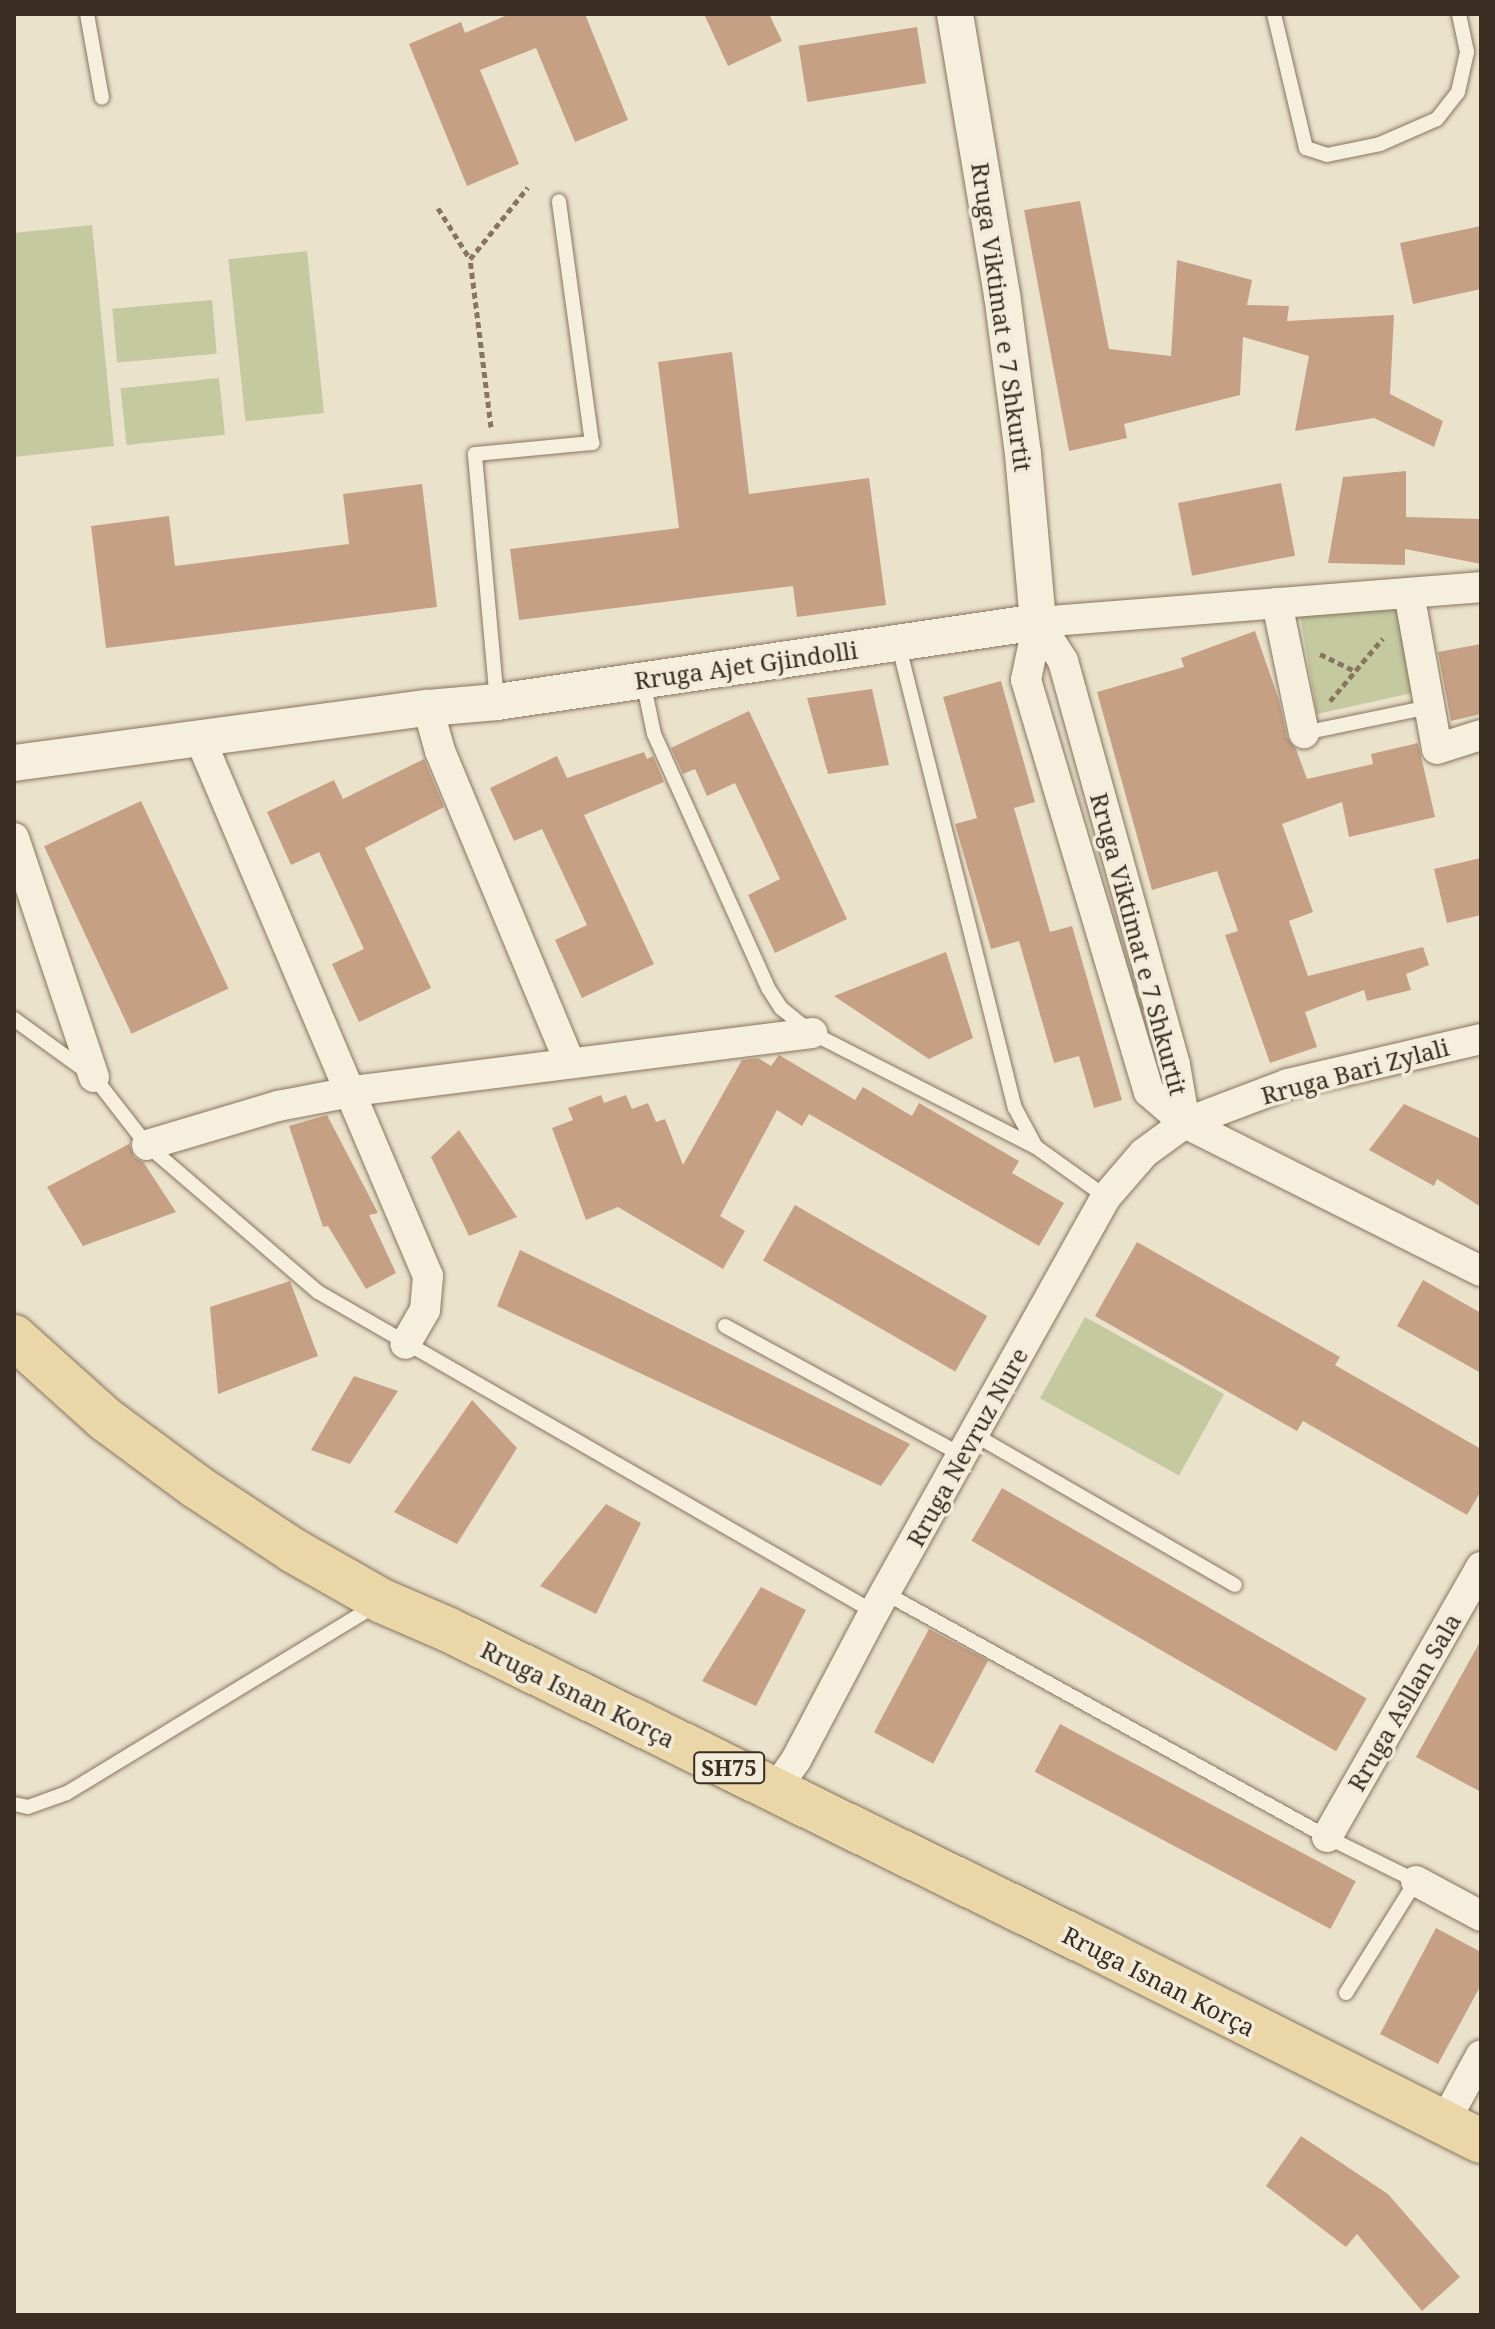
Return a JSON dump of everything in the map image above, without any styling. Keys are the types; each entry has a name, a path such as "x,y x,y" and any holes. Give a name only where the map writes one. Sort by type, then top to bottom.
{"main road":[{"name":"Rruga Isnan Korça","path":"14,1337 105,1419 197,1487 294,1551 382,1601 463,1637 775,1790 1463,2132"}],"street":[{"name":"Rruga Viktimat e 7 Shkurtit","path":"959,16 1023,454 1038,622 1026,680 1149,1092 1185,1123"},
{"name":"Rruga Ajet Gjindolli","path":"14,763 201,741 428,708 497,702 1038,622 1277,603 1410,599 1481,587"},
{"path":"1410,599 1437,749 1481,735"},
{"path":"1277,603 1304,733"},
{"name":"Rruga Viktimat e 7 Shkurtit","path":"1038,622 1063,661 1175,1065 1185,1123"},
{"path":"428,708 440,751 570,1063"},
{"path":"201,741 428,1276 425,1310 405,1344"},
{"path":"14,838 94,1077"},
{"path":"147,1145 278,1106 348,1092 812,1033"},
{"name":"Rruga Bari Zylali","path":"1185,1123 1288,1084 1481,1039"},
{"path":"1185,1123 1481,1271"},
{"name":"Rruga Nevruz Nure","path":"775,1790 796,1760 880,1602 1106,1197 1144,1153 1185,1123"},
{"name":"Rruga Asllan Sala","path":"1327,1837 1481,1567"},
{"path":"1416,1881 1481,1916"},
{"path":"1463,2132 1481,2055"}],"lane":[{"path":"87,14 102,98"},
{"path":"1274,14 1306,148 1327,155 1380,144 1437,119 1458,92 1467,52 1459,14"},
{"path":"497,702 475,454 592,443 559,201"},
{"path":"898,643 1015,1108 1036,1147"},
{"path":"643,681 654,734 768,988 781,1008 812,1033 1036,1147 1106,1197"},
{"path":"1304,733 1430,707"},
{"path":"14,1019 94,1077 147,1145 318,1292 405,1344 880,1602 1416,1881 1346,1993"},
{"path":"725,1326 969,1446 1235,1585"},
{"path":"14,1804 28,1807 67,1793 382,1601"}],"path":[{"path":"470,259 528,187"},
{"path":"438,208 470,259 494,452"},
{"path":"1304,733 1410,599"}],"green space":[{"path":"92,225 114,446 14,457 14,233"},
{"path":"307,251 324,413 245,421 228,259"},
{"path":"212,300 217,354 117,363 112,309"},
{"path":"219,378 225,435 127,445 121,388"},
{"path":"1401,608 1417,692 1317,714 1300,616"},
{"path":"1085,1317 1224,1394 1179,1475 1040,1398"}],"building":[{"path":"510,14 585,14 628,120 575,142 536,48 480,70 519,164 467,186 409,44 461,22 465,33"},
{"path":"704,14 769,14 782,41 728,66"},
{"path":"917,27 926,83 807,102 798,46"},
{"path":"1080,201 1109,349 1171,356 1177,260 1252,280 1247,305 1289,306 1287,321 1394,315 1390,394 1443,421 1434,447 1374,418 1295,431 1309,356 1243,337 1240,395 1124,424 1127,438 1069,451 1024,210"},
{"path":"1481,226 1481,289 1413,304 1400,243"},
{"path":"732,352 749,494 869,478 886,605 797,617 793,586 519,620 510,549 679,528 658,362"},
{"path":"1406,471 1406,517 1481,519 1481,564 1405,549 1405,565 1328,563 1343,477"},
{"path":"1281,483 1295,556 1192,576 1178,503"},
{"path":"422,484 437,607 106,648 91,526 169,516 175,566 349,544 343,494"},
{"path":"1255,631 1279,700 1287,737 1296,749 1307,779 1373,764 1371,754 1418,743 1435,817 1349,837 1342,802 1282,824 1313,912 1289,921 1308,976 1423,947 1429,965 1406,974 1411,990 1367,1001 1364,990 1305,1012 1317,1047 1270,1063 1225,935 1238,931 1217,871 1152,890 1097,692 1184,667 1181,658"},
{"path":"1481,644 1481,714 1451,721 1438,652"},
{"path":"1001,681 1035,802 1014,808 1050,932 1072,926 1122,1100 1094,1108 1079,1056 1054,1063 1019,941 991,949 955,824 977,818 943,697"},
{"path":"872,689 889,765 828,774 807,698"},
{"path":"749,711 847,919 775,953 748,895 780,879 735,783 707,796 695,769 683,774 671,748"},
{"path":"644,752 647,759 653,756 664,782 584,815 654,964 582,998 555,940 587,925 542,829 514,841 490,788 557,756 567,778"},
{"path":"424,759 444,807 365,848 431,988 359,1022 332,964 364,949 319,852 291,865 267,812 334,780 343,799"},
{"path":"141,801 228,989 132,1034 44,846"},
{"path":"1481,858 1481,915 1447,923 1434,869"},
{"path":"946,952 973,1038 929,1059 834,996"},
{"path":"779,1055 855,1100 863,1087 912,1116 919,1103 1019,1161 1012,1173 1064,1203 1039,1246 809,1114 802,1126 777,1110 720,1216 745,1231 723,1269 618,1207 586,1220 552,1128 573,1120 568,1108 601,1095 604,1103 626,1095 632,1109 648,1103 656,1122 665,1119 683,1165 742,1060 758,1058 771,1066"},
{"path":"1404,1104 1481,1139 1481,1207 1437,1179 1434,1186 1369,1150"},
{"path":"327,1115 378,1213 369,1215 396,1273 366,1289 328,1226 323,1227 289,1126"},
{"path":"459,1130 517,1217 469,1236 431,1157"},
{"path":"129,1144 134,1157 144,1163 176,1212 83,1246 47,1187"},
{"path":"795,1205 987,1316 955,1371 763,1260"},
{"path":"1137,1242 1340,1357 1335,1365 1481,1449 1481,1491 1467,1515 1303,1421 1297,1431 1095,1316"},
{"path":"520,1250 910,1444 881,1486 497,1306"},
{"path":"1423,1280 1481,1313 1481,1373 1397,1326"},
{"path":"290,1281 318,1356 218,1394 210,1307"},
{"path":"354,1376 398,1391 350,1464 311,1450"},
{"path":"472,1400 517,1448 457,1544 394,1512"},
{"path":"1002,1488 1367,1698 1336,1751 972,1541"},
{"path":"606,1504 641,1523 596,1614 540,1586"},
{"path":"761,1587 806,1610 756,1706 702,1681"},
{"path":"929,1629 988,1660 933,1764 874,1732"},
{"path":"1481,1640 1481,1792 1416,1757"},
{"path":"1060,1724 1356,1881 1330,1929 1035,1772"},
{"path":"1436,1928 1481,1952 1481,1985 1438,2064 1380,2034"},
{"path":"1301,2136 1388,2194 1460,2277 1422,2311 1357,2234 1346,2247 1266,2186"}]}
